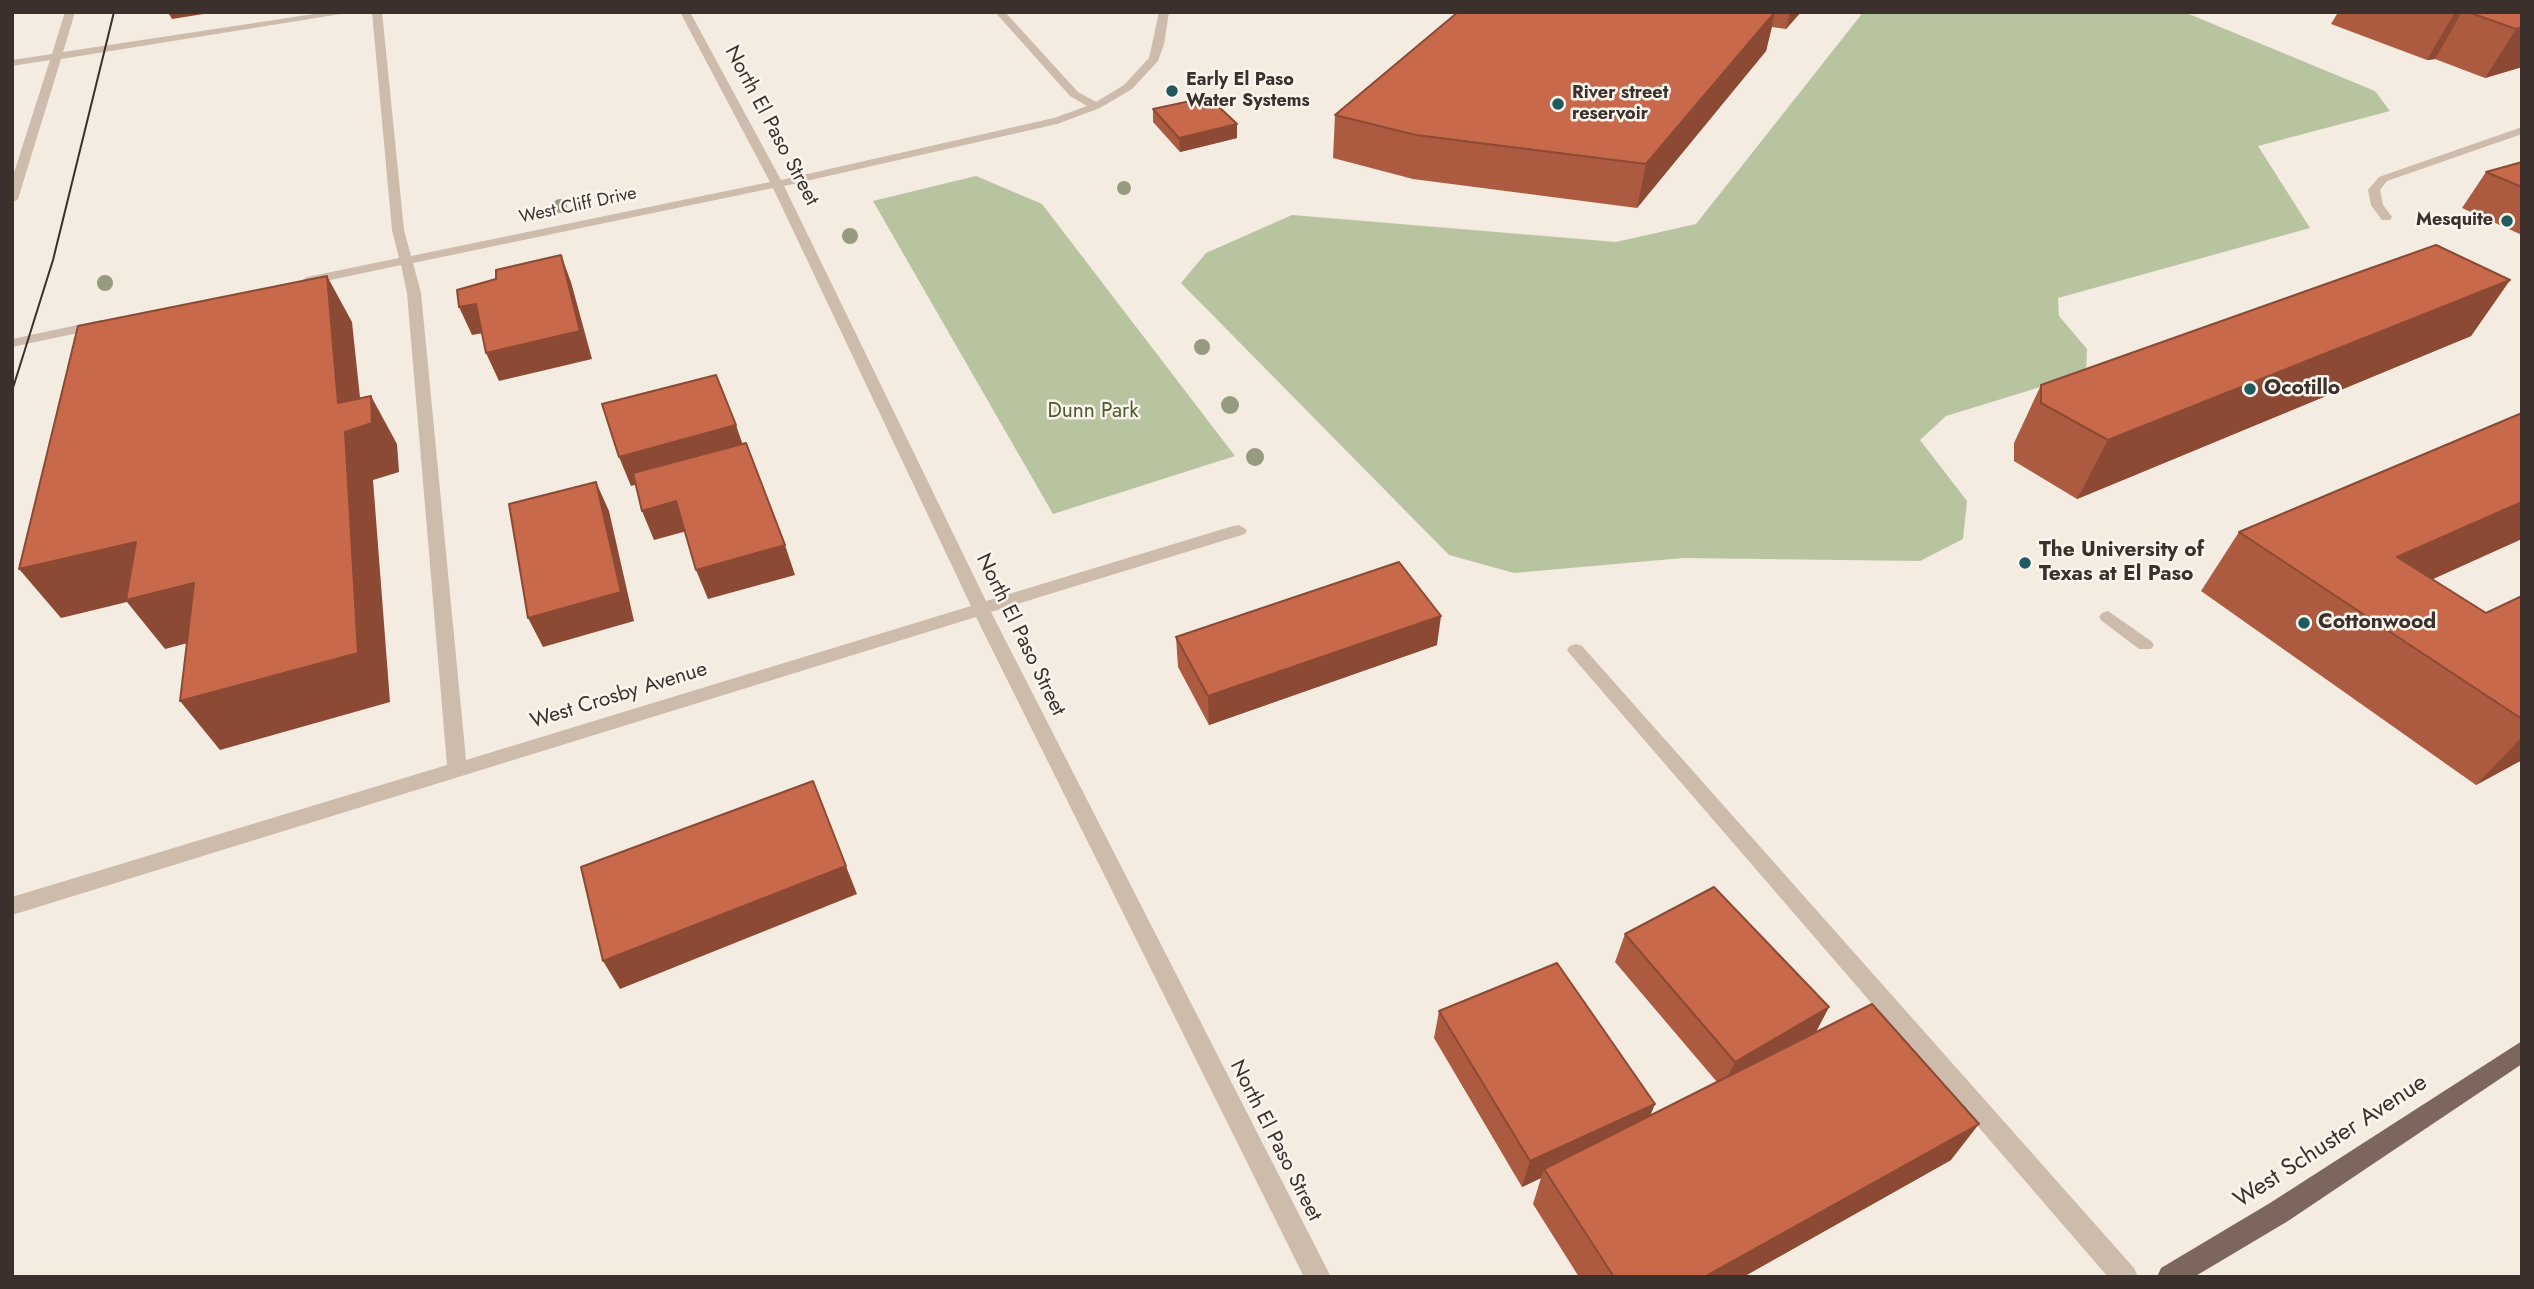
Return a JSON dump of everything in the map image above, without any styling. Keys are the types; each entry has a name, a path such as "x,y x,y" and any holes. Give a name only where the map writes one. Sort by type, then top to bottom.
{"main road":[{"name":"West Schuster Avenue","path":"2169,1277 2279,1212 2522,1051"}],"street":[{"path":"12,199 70,12"},
{"path":"12,64 348,12"},
{"path":"377,12 398,230 414,293 457,769"},
{"name":"North El Paso Street","path":"685,12 777,184 981,609 1318,1277"},
{"path":"1000,12 1074,94 1096,106"},
{"name":"West Cliff Drive","path":"299,282 777,184 1031,127 1115,97 1154,59 1164,12"},
{"path":"2386,218 2377,205 2374,190 2383,179 2522,130"},
{"path":"12,343 113,322"},
{"name":"West Crosby Avenue","path":"12,906 1239,530"},
{"path":"2109,617 2145,645"},
{"path":"1576,650 2125,1277"}],"green space":[{"path":"1860,12 2184,12 2375,91 2390,111 2258,146 2310,228 2058,298 2059,316 2087,349 2086,373 1946,416 1920,440 1967,501 1963,539 1920,561 1683,558 1514,573 1449,555 1181,283 1206,253 1292,215 1616,242 1696,224 1861,15"},
{"name":"Dunn Park","path":"976,176 1042,204 1235,456 1053,514 873,201"}],"building":[{"name":"River street reservoir","path":"1458,12 1775,12 1646,164 1416,135 1335,115"},
{"path":"2468,12 2522,12 2522,27 2516,29"},
{"path":"1195,100 1205,108 1217,105 1237,124 1179,138 1153,109"},
{"path":"2522,162 2522,187 2486,172"},
{"path":"2436,245 2510,280 2108,440 2041,403 2041,385"},
{"path":"561,255 580,331 486,353 476,304 459,307 457,290 496,279 496,270"},
{"path":"327,276 338,403 371,396 372,423 345,432 358,653 180,701 194,583 126,600 136,542 19,569 78,326"},
{"path":"716,375 736,425 619,457 602,404"},
{"path":"2522,413 2522,502 2397,557 2486,613 2522,596 2522,719 2239,532"},
{"path":"746,443 785,545 696,570 676,501 642,511 633,473"},
{"path":"596,482 621,592 528,618 509,504"},
{"path":"1399,562 1441,616 1208,696 1176,637"},
{"path":"813,781 846,866 603,961 581,867"},
{"path":"1714,887 1829,1007 1735,1062 1625,934"},
{"path":"1557,963 1655,1104 1530,1161 1439,1011"},
{"path":"1872,1004 1979,1124 1704,1277 1614,1277 1544,1169"}],"tram line":[{"path":"12,391 53,260 114,12"}],"place":[{"name":"Early El Paso Water Systems","path":"1172,91"},
{"name":"River street reservoir","path":"1558,104"},
{"name":"Mesquite","path":"2507,221"},
{"name":"Ocotillo","path":"2250,389"},
{"name":"The University of Texas at El Paso","path":"2025,563"},
{"name":"Cottonwood","path":"2304,623"}]}
